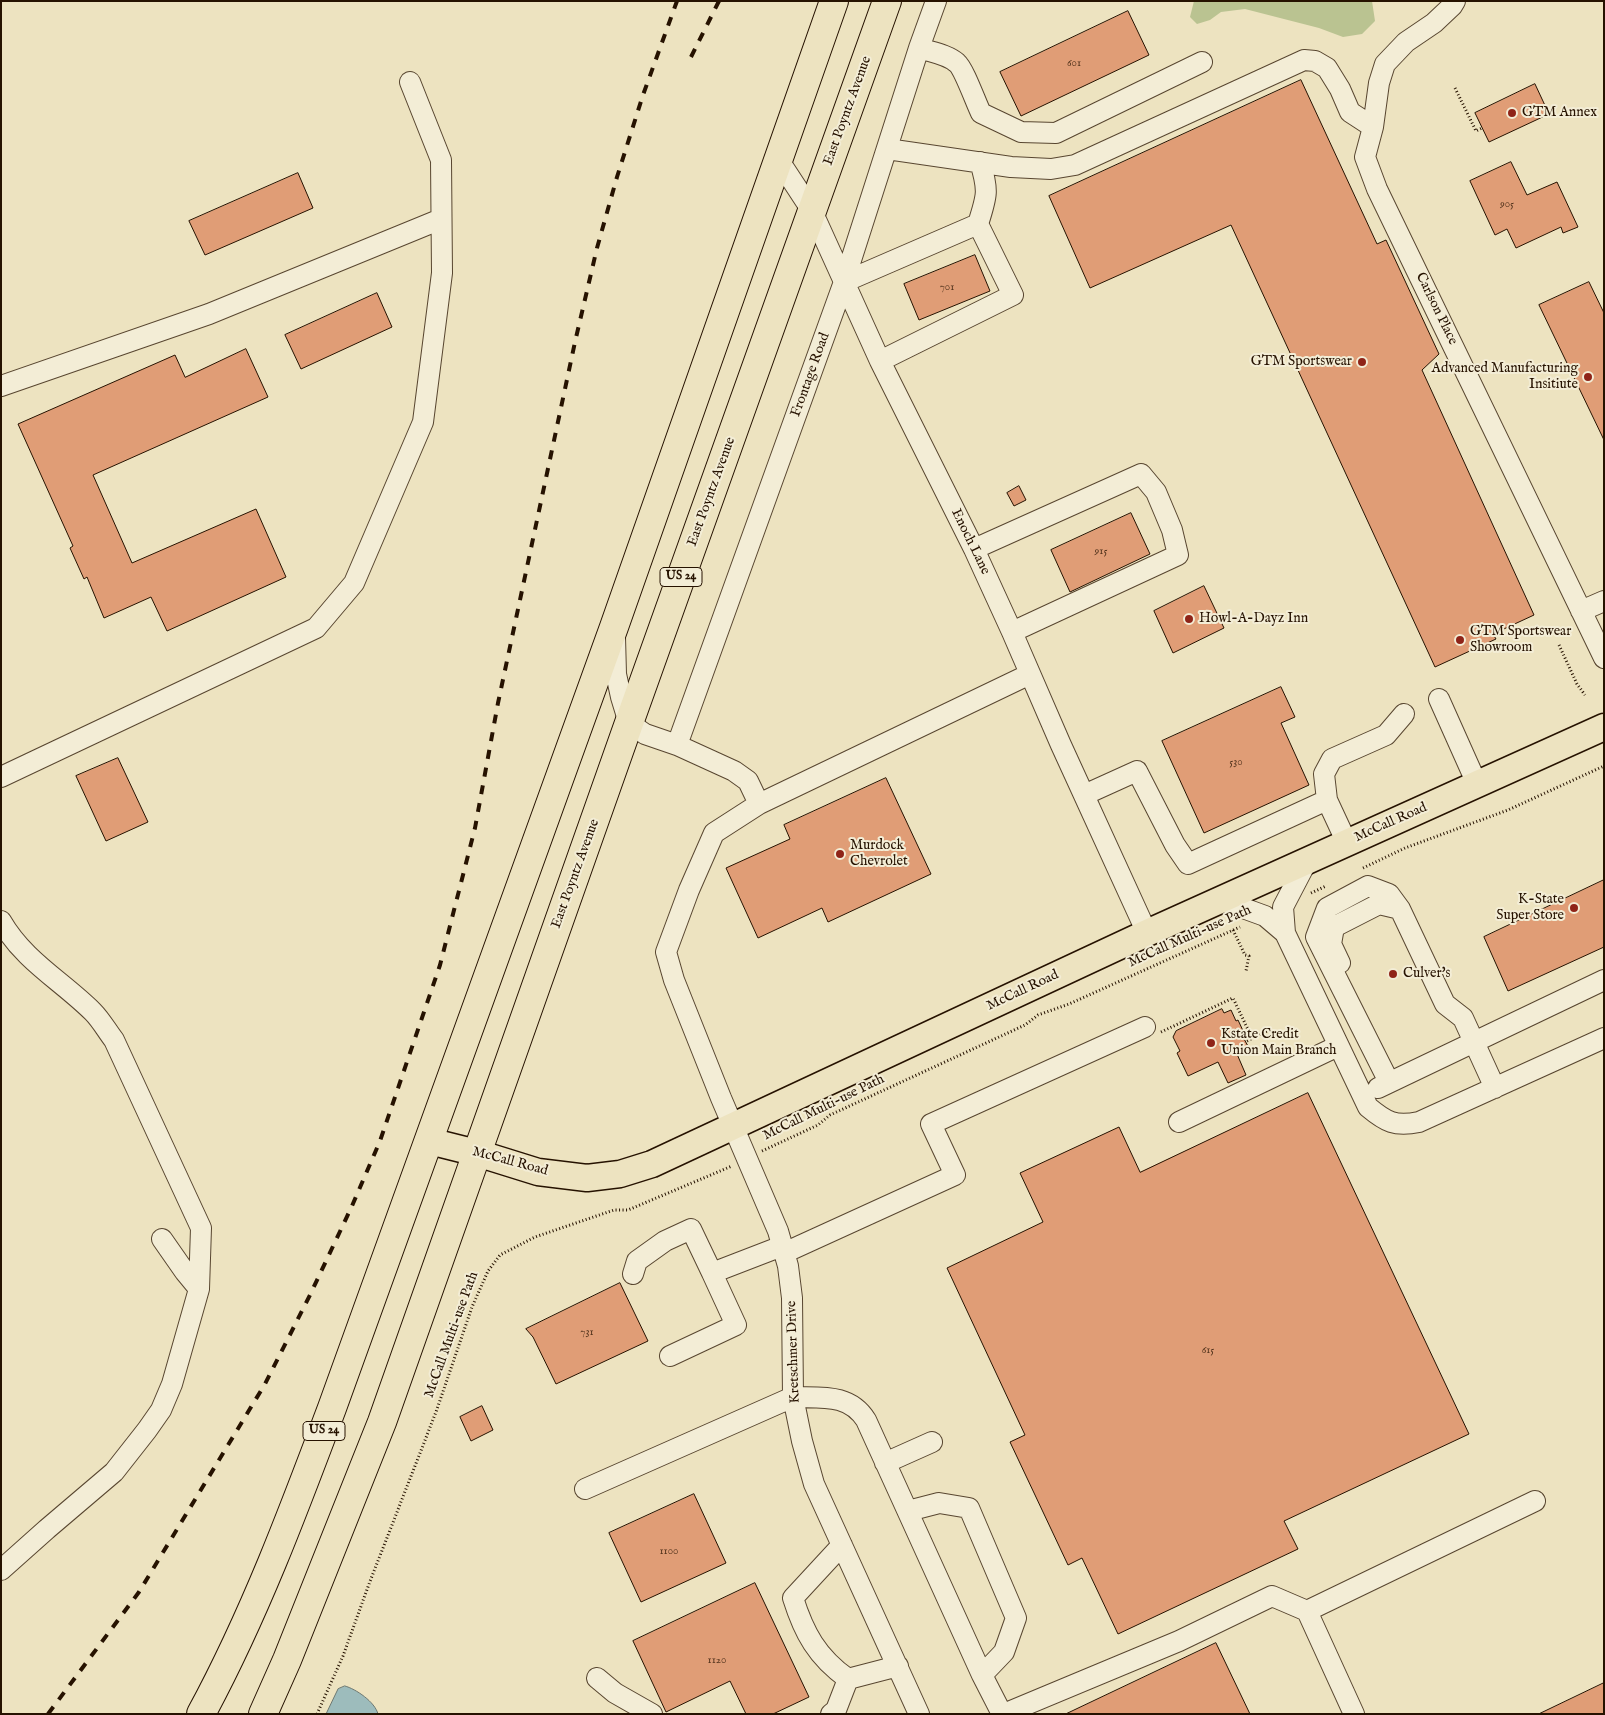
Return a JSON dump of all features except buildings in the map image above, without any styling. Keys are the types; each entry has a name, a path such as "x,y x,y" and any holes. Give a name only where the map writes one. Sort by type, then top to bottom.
{"highway":[{"name":"US 24","path":"201,1714 251,1612 288,1527 614,627 834,1"},
{"name":"East Poyntz Avenue","path":"477,1153 887,1"},
{"name":"US 24","path":"263,1714 287,1660 382,1422 477,1153"}],"main road":[{"name":"McCall Road","path":"429,1141 477,1153 538,1172 587,1178 620,1174 652,1164 1147,933 1604,727"}],"street":[{"name":"Frontage Road","path":"677,745 844,282 919,48 936,1"},
{"name":"Carlson Place","path":"1455,1 1434,22 1406,42 1385,64 1379,83 1373,127 1365,157 1377,189 1604,658"},
{"path":"919,48 956,62 963,70 982,113 1021,132 1056,133 1202,62"},
{"path":"887,149 1011,167 1051,169 1075,165 1304,60 1315,61 1327,68 1340,89 1350,112 1373,127"},
{"path":"1,777 316,628 354,583 423,422 442,273 440,160 410,82"},
{"name":"Enoch Lane","path":"778,159 812,211 880,361 974,550 1147,933"},
{"path":"880,361 1013,295 978,224 986,201 986,184 980,162"},
{"path":"1,386 209,314 441,219"},
{"path":"844,282 978,224"},
{"path":"974,550 1141,474 1156,492 1172,530 1178,555 1012,632"},
{"path":"1581,611 1604,601"},
{"path":"614,627 616,674 629,723 645,734 677,745 734,771 748,781 759,804"},
{"name":"Kretschmer Drive","path":"919,1714 814,1484 802,1441 793,1397 792,1298 788,1266 778,1231 674,980 666,952 689,890 714,833 759,804 1030,674"},
{"path":"1439,698 1477,784"},
{"path":"1347,843 1327,800 1324,774 1332,759 1386,735 1404,714"},
{"path":"1084,795 1136,771 1175,845 1188,864 1327,800"},
{"path":"1306,861 1283,907 1285,933 1368,1107 1381,1118 1394,1124 1406,1125 1419,1122 1604,1038"},
{"path":"1496,1088 1474,1042 1463,1018 1445,1004 1400,910 1389,894 1368,886 1327,908 1316,937 1375,1053 1383,1085 1474,1042 1604,980"},
{"path":"1221,900 1265,916 1285,933"},
{"path":"1,921 10,936 37,965 93,1013 114,1040 201,1228 199,1289 172,1384 161,1410 114,1472 1,1570"},
{"path":"712,1273 783,1250 955,1175 931,1124 1152,1031"},
{"path":"1179,1122 1338,1046"},
{"path":"634,1274 637,1261 665,1241 691,1229 736,1325 670,1356"},
{"path":"162,1239 199,1289"},
{"path":"585,1489 793,1397 826,1398 851,1404 860,1411 866,1420 982,1675 1003,1714 1180,1642 1272,1596 1307,1611 1354,1714"},
{"path":"886,1463 932,1442"},
{"path":"1307,1611 1535,1501"},
{"path":"908,1511 938,1503 968,1508 1016,1618 1004,1652 982,1675"},
{"path":"842,1545 792,1598 799,1617 816,1650 831,1667 848,1679 898,1666"},
{"path":"597,1678 615,1693 652,1714"},
{"path":"832,1714 836,1710 848,1679"}],"path":[{"path":"1455,88 1476,131 1482,128"},
{"path":"1559,645 1577,684 1585,696"},
{"path":"1361,869 1405,848 1508,810 1604,766"},
{"path":"1283,907 1326,886"},
{"name":"McCall Multi-use Path","path":"318,1714 343,1656 436,1412 472,1307 488,1271 500,1255 535,1237 614,1210 628,1210 669,1191 710,1176 818,1124 830,1115 1025,1025 1038,1015 1069,1004 1265,916"},
{"path":"1233,930 1245,955 1249,956 1246,971"},
{"path":"1152,1031 1233,998 1252,1038"},
{"path":"1247,1041 1272,1029"}],"green space":[{"path":"1194,1 1372,1 1375,21 1362,34 1343,37 1319,28 1245,9 1221,12 1210,20 1197,24 1190,17"}],"water":[{"path":"345,1686 364,1697 373,1705 378,1714 326,1714 338,1689"}],"railway":[{"path":"48,1714 139,1592 265,1384 310,1295 380,1141 440,965 475,828 498,703 575,342 597,248 643,95 677,1"},
{"path":"691,57 719,1"}],"place":[{"name":"GTM Annex","path":"1512,113"},
{"name":"GTM Sportswear","path":"1362,362"},
{"name":"Advanced Manufacturing Insitiute","path":"1588,377"},
{"name":"Howl-A-Dayz Inn","path":"1189,619"},
{"name":"GTM Sportswear Showroom","path":"1460,640"},
{"name":"Murdock Chevrolet","path":"840,854"},
{"name":"K-State Super Store","path":"1574,908"},
{"name":"Culver's","path":"1393,974"},
{"name":"Kstate Credit Union Main Branch","path":"1211,1043"}]}
